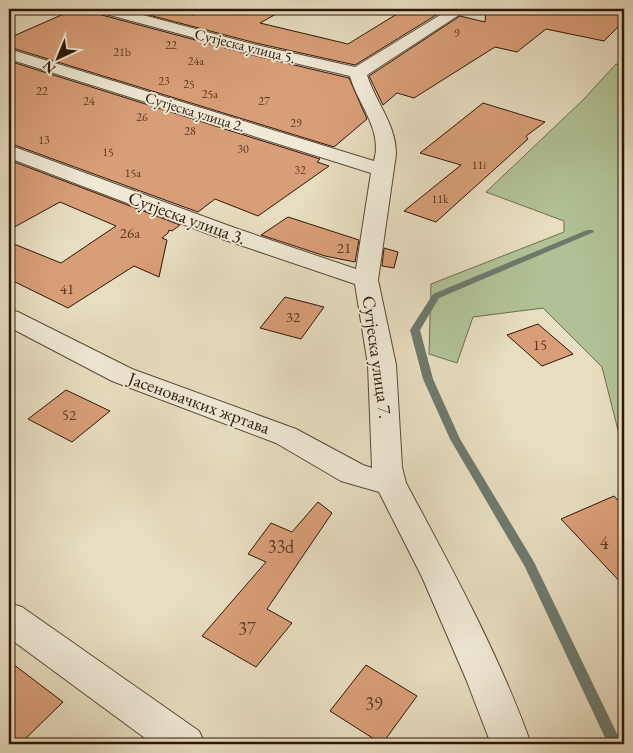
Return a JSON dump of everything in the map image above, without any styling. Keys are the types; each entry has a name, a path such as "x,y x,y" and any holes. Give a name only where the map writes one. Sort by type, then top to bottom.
{"street":[{"name":"Сутјеска улица 5.","path":"103,9 254,49 358,73"},
{"path":"358,73 460,9"},
{"name":"Сутјеска улица 2.","path":"9,54 382,170"},
{"name":"Сутјеска улица 7.","path":"358,73 362,89 384,129 387,139 386,159 382,170 366,280 382,365 387,467 390,482 450,603 485,679 511,744"},
{"name":"Сутјеска улица 3.","path":"9,151 227,233 366,280"},
{"name":"Јасеновачких жртава","path":"9,317 122,375 286,436 352,473 374,480 390,482"},
{"path":"9,618 185,744"}],"green space":[{"path":"616,64 624,66 624,454 602,367 543,308 473,317 457,363 429,354 431,284 564,232 564,221 486,192 583,100"}],"building":[{"path":"75,9 93,9 98,14 248,54 349,78 367,119 334,147 9,47 9,38"},
{"path":"126,9 170,9 193,15 208,9 285,9 260,23 348,44 405,9 424,9 441,12 355,65 256,43"},
{"path":"486,9 624,9 624,21 604,41 546,29 517,52 495,47 414,98 397,93 383,105 369,76 460,16 485,22"},
{"path":"9,61 320,159 317,162 329,166 258,216 215,199 198,212 9,143"},
{"path":"483,103 545,122 526,136 528,139 436,222 404,211 461,165 420,153"},
{"path":"9,160 180,225 172,231 169,230 162,238 167,240 159,277 134,266 68,308 9,279 9,242 61,263 116,226 60,202 9,230"},
{"path":"288,217 359,240 355,262 325,256 261,235"},
{"path":"384,248 398,252 394,268 382,266"},
{"path":"285,297 324,307 301,339 260,328"},
{"path":"538,324 573,354 542,366 507,335"},
{"path":"66,390 110,411 72,442 28,419"},
{"path":"614,496 624,507 624,586 561,519"},
{"path":"318,502 332,513 267,609 292,623 256,667 202,636 266,562 248,554 271,523 292,532"},
{"path":"9,661 63,702 20,744 9,744"},
{"path":"366,665 417,696 382,744 330,711"}],"waterway":[{"path":"590,232 436,296 415,330 428,379 455,439 530,565 615,744"}]}
